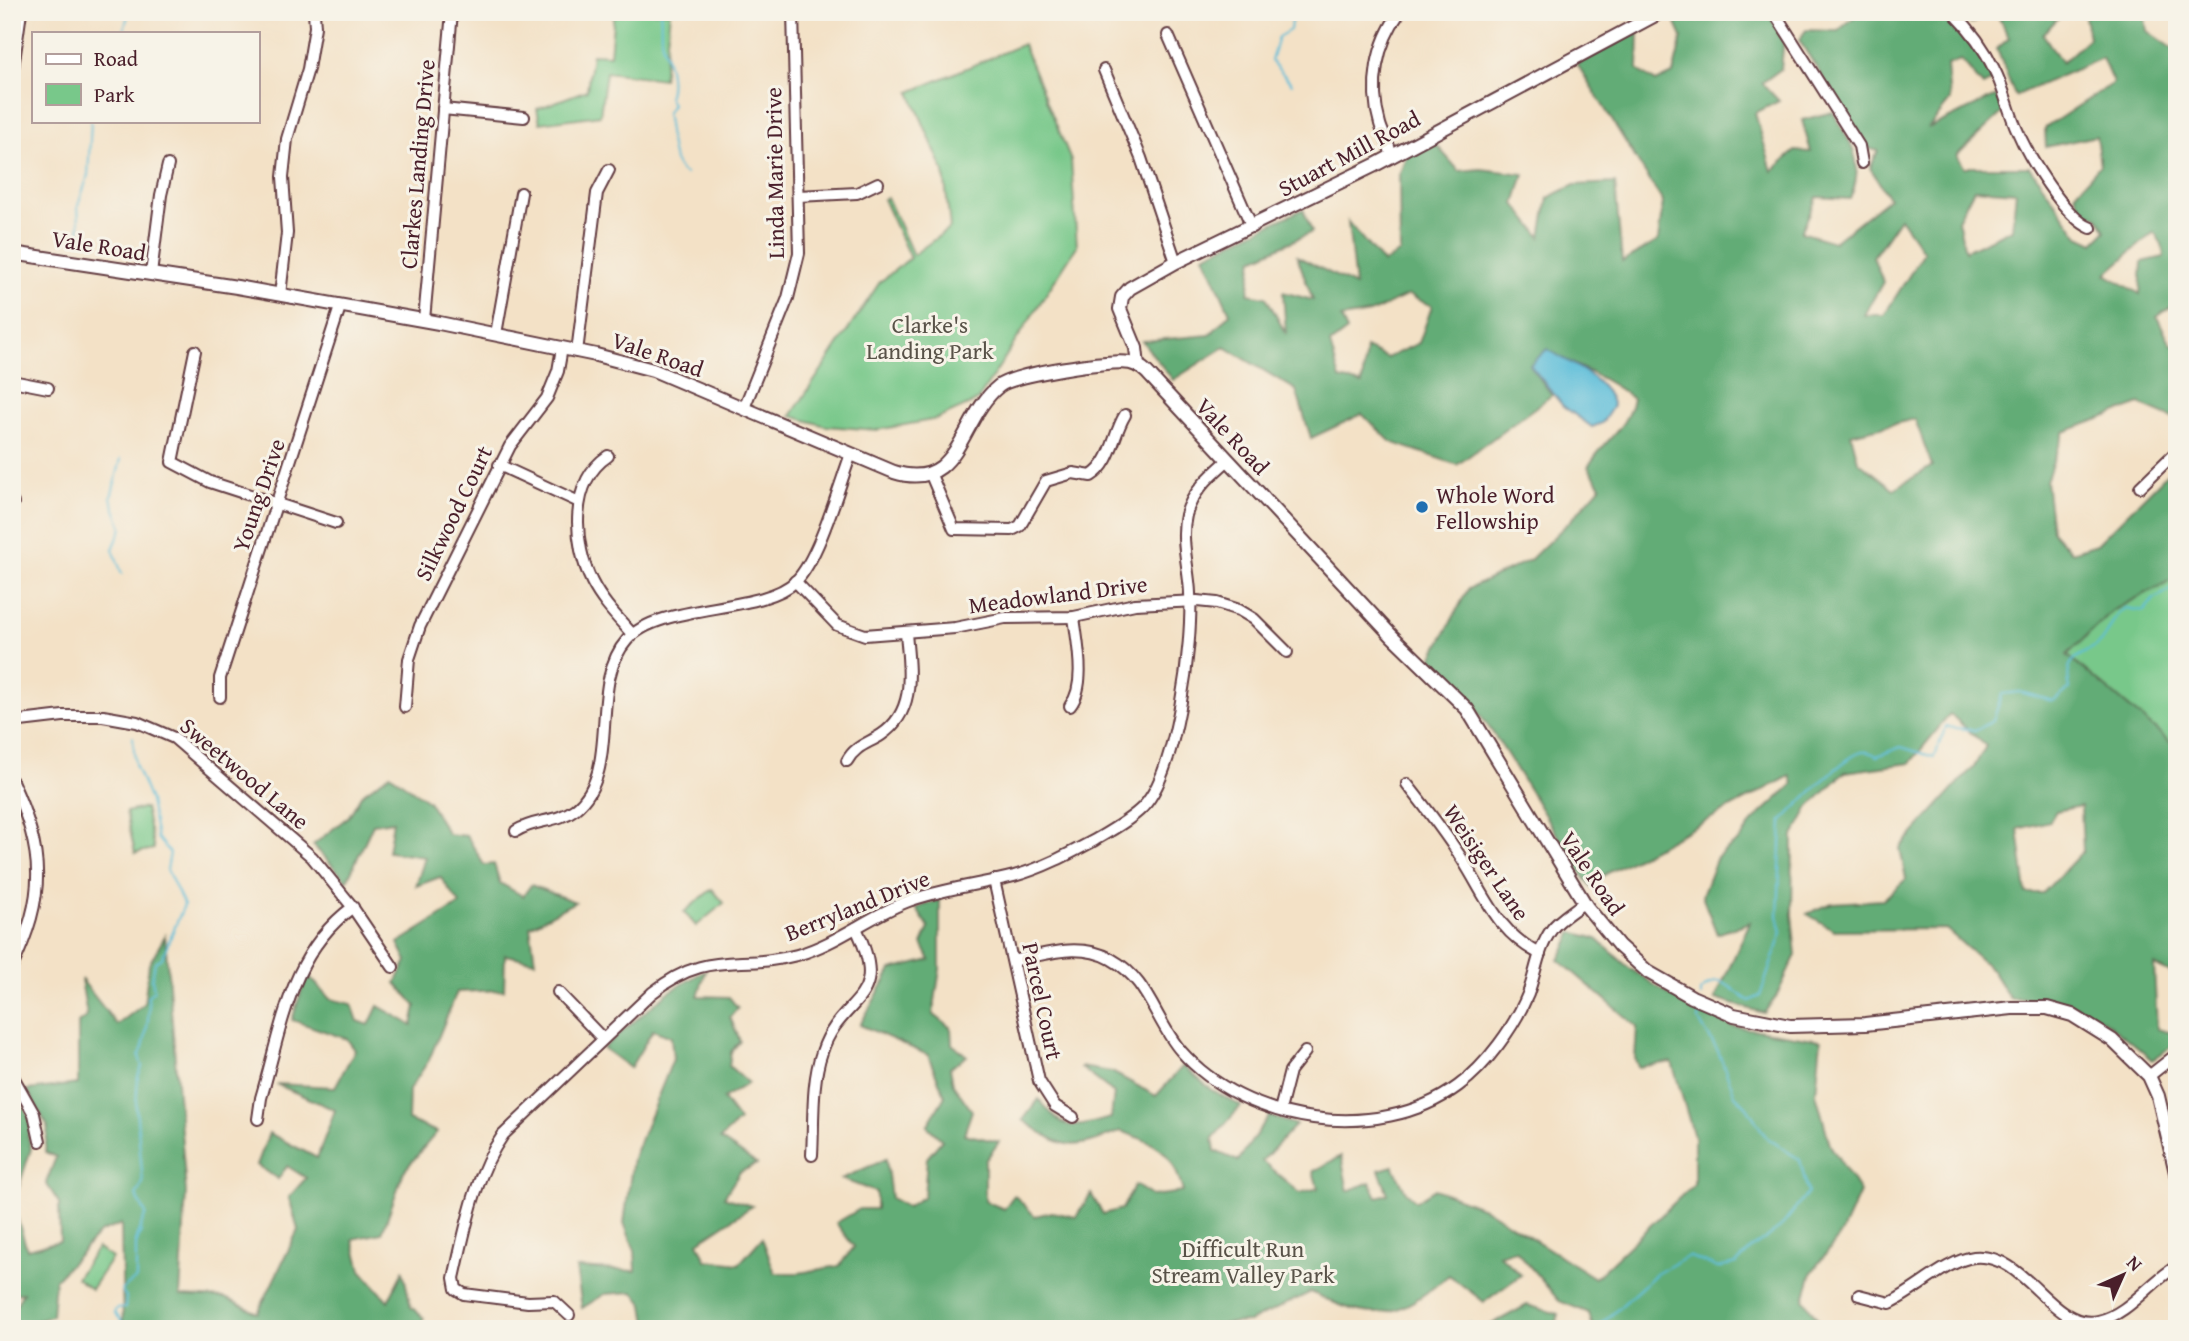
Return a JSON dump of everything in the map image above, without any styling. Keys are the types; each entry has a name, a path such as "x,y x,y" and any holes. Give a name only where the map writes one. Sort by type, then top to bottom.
{"main road":[{"name":"Stuart Mill Road","path":"1138,366 1136,348 1121,316 1120,303 1130,288 1176,262 1252,227 1391,155 1652,14"},
{"name":"Vale Road","path":"12,253 280,295 562,348 653,370 905,475 931,475"},
{"path":"931,475 948,460 983,403 1003,383 1026,375 1118,363 1138,366"},
{"name":"Vale Road","path":"1138,366 1392,636 1467,709 1584,902 1633,960 1692,997 1734,1015 1773,1024 1816,1027 2002,1008 2047,1008 2072,1015 2097,1029 2129,1054 2149,1076 2158,1096 2176,1169"}],"street":[{"path":"12,75 21,12"},
{"path":"280,295 286,233 283,177 287,139 308,69 315,27 314,12"},
{"name":"Clarkes Landing Drive","path":"424,320 452,12"},
{"name":"Linda Marie Drive","path":"744,408 795,276 800,237 793,12"},
{"path":"1391,155 1378,117 1375,79 1385,37 1400,12"},
{"path":"1774,12 1859,146 1861,163"},
{"path":"1953,12 1975,37 1994,67 2018,131 2035,161 2075,218 2091,228"},
{"path":"1168,35 1252,227"},
{"path":"1104,70 1141,158 1176,262"},
{"path":"443,109 524,117"},
{"path":"150,274 168,165"},
{"path":"577,352 597,193 609,170"},
{"path":"798,196 857,192 877,183"},
{"path":"496,334 521,193"},
{"name":"Young Drive","path":"220,697 220,678 340,307"},
{"name":"Silkwood Court","path":"405,707 409,659 420,626 499,465 517,435 547,398 558,371 562,348"},
{"path":"195,351 173,461 210,482 336,523"},
{"path":"12,381 48,388"},
{"path":"931,475 954,529 1012,530 1020,526 1046,481 1073,473 1091,477 1096,474 1110,454 1116,430 1125,415"},
{"path":"2140,487 2177,450"},
{"path":"516,831 566,815 589,794 597,775 611,670 618,652 632,634 664,620 769,594 795,581 811,556 851,454"},
{"path":"608,456 590,472 579,502 580,547 591,580 632,634"},
{"name":"Berryland Drive","path":"569,1315 554,1301 528,1302 464,1294 456,1289 454,1278 477,1191 497,1143 510,1126 652,993 687,971 718,961 787,957 815,949 907,902 1036,869 1111,831 1139,811 1151,798 1168,760 1187,654 1191,601 1184,535 1186,513 1195,494 1227,461"},
{"path":"499,465 579,502"},
{"name":"Meadowland Drive","path":"795,581 829,619 846,630 865,635 906,633 1005,618 1074,617 1135,604 1191,601 1217,603 1239,610 1254,619 1287,652"},
{"path":"1070,706 1075,699 1079,683 1074,617"},
{"path":"847,761 856,748 888,730 905,707 910,679 906,633"},
{"name":"Sweetwood Lane","path":"12,722 81,715 129,720 162,732 188,748 232,790 285,831 312,857 353,907 393,967"},
{"path":"12,781 30,823 39,870 33,916 12,967"},
{"name":"Weisiger Lane","path":"1407,784 1460,856 1505,930 1517,942 1540,954"},
{"name":"Parcel Court","path":"994,880 1040,1081 1054,1104 1073,1117"},
{"path":"1013,961 1068,950 1091,951 1110,958 1144,989 1174,1042 1191,1062 1237,1094 1280,1110 1322,1119 1361,1119 1398,1112 1446,1094 1475,1071 1506,1031 1528,995 1540,954 1555,925 1584,902"},
{"path":"258,1119 261,1098 303,962 327,928 353,907"},
{"path":"812,1155 821,1053 832,1030 863,995 870,976 869,956 856,928"},
{"path":"558,992 603,1039"},
{"path":"1280,1110 1290,1071 1305,1052"},
{"path":"2149,1076 2177,1054"},
{"path":"12,1075 34,1114 40,1141"},
{"path":"1859,1295 1890,1303 1958,1262 1980,1257 2014,1269 2073,1317 2095,1322 2118,1313 2177,1266"}],"green space":[{"path":"614,12 670,12 663,79 606,72 600,115 540,123 537,109 587,90 592,54 610,55"},
{"path":"1676,12 1767,12 1784,39 1781,69 1762,83 1779,101 1755,113 1772,171 1795,151 1811,152 1802,120 1833,112 1854,154 1857,174 1850,199 1817,197 1801,232 1834,242 1889,198 1870,168 1878,151 1867,148 1799,40 1806,30 1838,31 1860,12 1941,12 1977,51 1992,81 1983,86 1961,60 1947,65 1950,101 1928,128 1996,96 2003,112 1957,155 1964,167 2030,167 2079,236 2094,243 2106,231 2098,217 2082,211 2075,194 2100,165 2096,136 2046,147 2045,128 2113,83 2102,58 2015,96 1997,49 2009,38 1996,12 2073,12 2061,15 2043,34 2062,63 2089,38 2084,12 2144,12 2147,31 2177,52 2177,302 2157,317 2171,344 2177,346 2177,420 2140,404 2064,432 2046,481 2052,531 2071,552 2097,544 2177,464 2177,577 2112,611 2067,655 2177,748 2177,976 2154,965 2157,1029 2177,1034 2177,1043 2152,1060 2103,1021 2073,1005 2034,999 2010,999 1991,969 1946,929 1834,930 1807,914 1832,903 1883,900 1906,879 1900,848 1975,765 1986,746 1950,714 1910,763 1845,772 1809,807 1793,836 1792,915 1796,955 1776,997 1764,1013 1715,999 1750,922 1717,934 1702,896 1717,857 1741,839 1753,821 1793,784 1790,776 1602,876 1591,887 1497,739 1456,684 1432,658 1468,589 1530,560 1601,486 1588,467 1626,419 1633,399 1547,350 1530,365 1552,395 1457,465 1391,442 1362,414 1311,438 1296,390 1225,347 1173,380 1142,341 1210,335 1230,313 1204,255 1303,209 1312,232 1253,259 1248,294 1266,297 1286,334 1283,292 1313,300 1297,256 1355,286 1348,222 1383,263 1400,252 1399,175 1407,155 1433,141 1459,171 1481,169 1524,174 1515,204 1541,237 1548,198 1574,185 1615,183 1622,262 1658,241 1663,202 1577,64 1639,31 1638,70 1656,82 1673,74 1682,37 1672,15","holes":["1974,189 2016,192 2012,229 1965,251 1958,220","1900,218 1924,252 1884,315 1864,315 1883,282 1873,257","2154,232 2162,244 2164,257 2142,262 2140,294 2106,274","1408,295 1432,306 1419,343 1387,358 1366,348 1362,384 1340,379 1330,344 1347,331 1341,318 1370,313","1915,419 1932,466 1894,489 1858,461 1851,434","2081,806 2083,851 2043,893 2026,893 2018,829 2050,821 2056,811"]},
{"path":"1958,12 1993,12 1971,24"},
{"name":"Clarke's Landing Park","path":"1023,44 1071,160 1077,246 977,401 937,419 877,430 826,426 791,416 880,282 910,258 883,199 887,197 913,255 950,228 944,172 910,92"},
{"path":"2177,577 2177,748 2067,655 2112,611"},
{"path":"390,774 428,801 448,834 467,836 484,865 494,864 500,883 523,896 531,885 575,902 530,926 535,961 505,955 504,990 457,992 429,1060 409,1090 408,1120 437,1132 404,1171 382,1233 353,1239 361,1270 388,1301 403,1271 411,1307 424,1318 419,1329 123,1329 121,1224 99,1233 55,1280 52,1316 12,1329 12,1311 23,1293 12,1294 12,1086 32,1122 28,1136 31,1149 13,1205 27,1249 60,1241 59,1203 46,1183 56,1157 45,1152 48,1127 27,1090 78,1084 78,1023 87,1016 81,979 117,1025 144,1004 149,964 165,936 186,1192 180,1296 225,1298 258,1313 298,1230 289,1197 306,1178 287,1166 278,1179 257,1165 269,1133 317,1158 335,1110 276,1084 335,1087 355,1050 347,1039 292,1020 307,974 330,999 352,1004 358,1021 369,1025 378,1006 412,1025 416,1006 396,983 407,961 398,943 460,904 440,877 416,886 425,857 388,852 393,821 373,824 347,881 313,845 349,816 362,794"},
{"path":"145,808 154,849 135,853 126,812"},
{"path":"712,889 724,903 696,926 684,912"},
{"name":"Difficult Run Stream Valley Park","path":"940,900 940,969 933,1014 951,1028 952,1044 967,1056 950,1068 953,1084 972,1111 964,1134 999,1142 985,1161 985,1201 1004,1209 1014,1195 1035,1216 1052,1212 1076,1217 1091,1194 1103,1214 1122,1209 1135,1185 1152,1196 1183,1192 1169,1158 1146,1141 1121,1131 1091,1142 1070,1145 1050,1138 1023,1120 1039,1099 1056,1118 1070,1125 1078,1126 1111,1118 1114,1093 1080,1067 1112,1072 1156,1096 1183,1066 1213,1091 1241,1106 1213,1138 1215,1151 1238,1161 1269,1116 1296,1125 1262,1161 1300,1193 1318,1188 1313,1171 1341,1156 1348,1191 1370,1182 1377,1197 1388,1194 1379,1170 1393,1166 1406,1192 1416,1201 1435,1189 1486,1209 1595,1278 1694,1184 1694,1137 1672,1062 1638,1067 1635,1059 1637,1027 1559,960 1573,932 1597,939 1628,967 1671,996 1731,1026 1821,1040 1816,1093 1830,1145 1860,1192 1841,1234 1812,1272 1804,1299 1824,1329 1593,1329 1589,1313 1559,1301 1516,1250 1499,1255 1521,1275 1484,1302 1449,1275 1414,1301 1384,1312 1369,1313 1352,1309 1311,1292 1249,1322 1144,1329 648,1329 644,1305 634,1292 605,1294 582,1308 576,1268 636,1271 635,1251 624,1223 633,1158 673,1059 671,1037 653,1030 630,1068 603,1048 666,994 706,970 698,996 729,997 738,1008 730,1017 740,1041 731,1052 729,1066 748,1083 723,1099 739,1121 720,1139 757,1164 740,1172 724,1197 752,1206 698,1242 706,1260 739,1264 762,1238 775,1273 799,1273 839,1266 854,1247 836,1223 860,1209 876,1209 876,1192 841,1179 886,1159 891,1198 907,1207 924,1196 927,1158 942,1140 927,1126 945,1096 928,1055 860,1025 891,970 930,960 922,944 929,928 916,908"},
{"path":"97,1248 112,1258 91,1289 76,1278"},
{"path":"1527,1305 1558,1314 1555,1329 1483,1329"}],"water":[{"path":"1547,349 1586,372 1603,387 1613,406 1602,423 1592,427 1563,406 1530,365"}],"waterway":[{"path":"123,32 129,12"},
{"path":"660,12 662,43 670,78 668,97 672,104 666,114 671,147 676,163 685,174"},
{"path":"1292,84 1271,61 1278,37 1290,30 1291,21 1298,16 1297,12"},
{"path":"80,240 78,205 88,176 91,122"},
{"path":"121,459 111,498 122,528 113,549 122,574"},
{"path":"1701,996 1701,991 1716,982 1727,984 1750,1001 1760,996 1782,932 1778,916 1782,821 1844,762 1862,752 1877,756 1901,747 1934,757 1946,727 1975,730 1993,721 2002,694 2020,692 2053,701 2070,689 2068,676 2073,661 2099,643 2121,611 2125,608 2144,611 2154,599 2177,586"},
{"path":"120,1329 121,1320 114,1312 116,1309 125,1308 126,1297 121,1290 136,1279 136,1237 146,1214 136,1195 143,1183 136,1107 138,1076 142,1067 139,1056 148,1017 147,997 154,990 152,979 155,962 162,958 184,905 167,870 170,853 157,838 150,801 135,764 133,737"},
{"path":"1596,1329 1656,1274 1688,1256 1718,1268 1736,1264 1752,1248 1780,1228 1808,1193 1800,1160 1766,1137 1747,1107 1735,1095 1718,1051 1699,1021 1700,1005"},
{"path":"136,1245 141,1231"},
{"path":"1407,1329 1408,1322 1423,1329"},
{"path":"1463,1329 1470,1323 1473,1329"}],"place":[{"name":"Whole Word Fellowship","path":"1422,507"}]}
